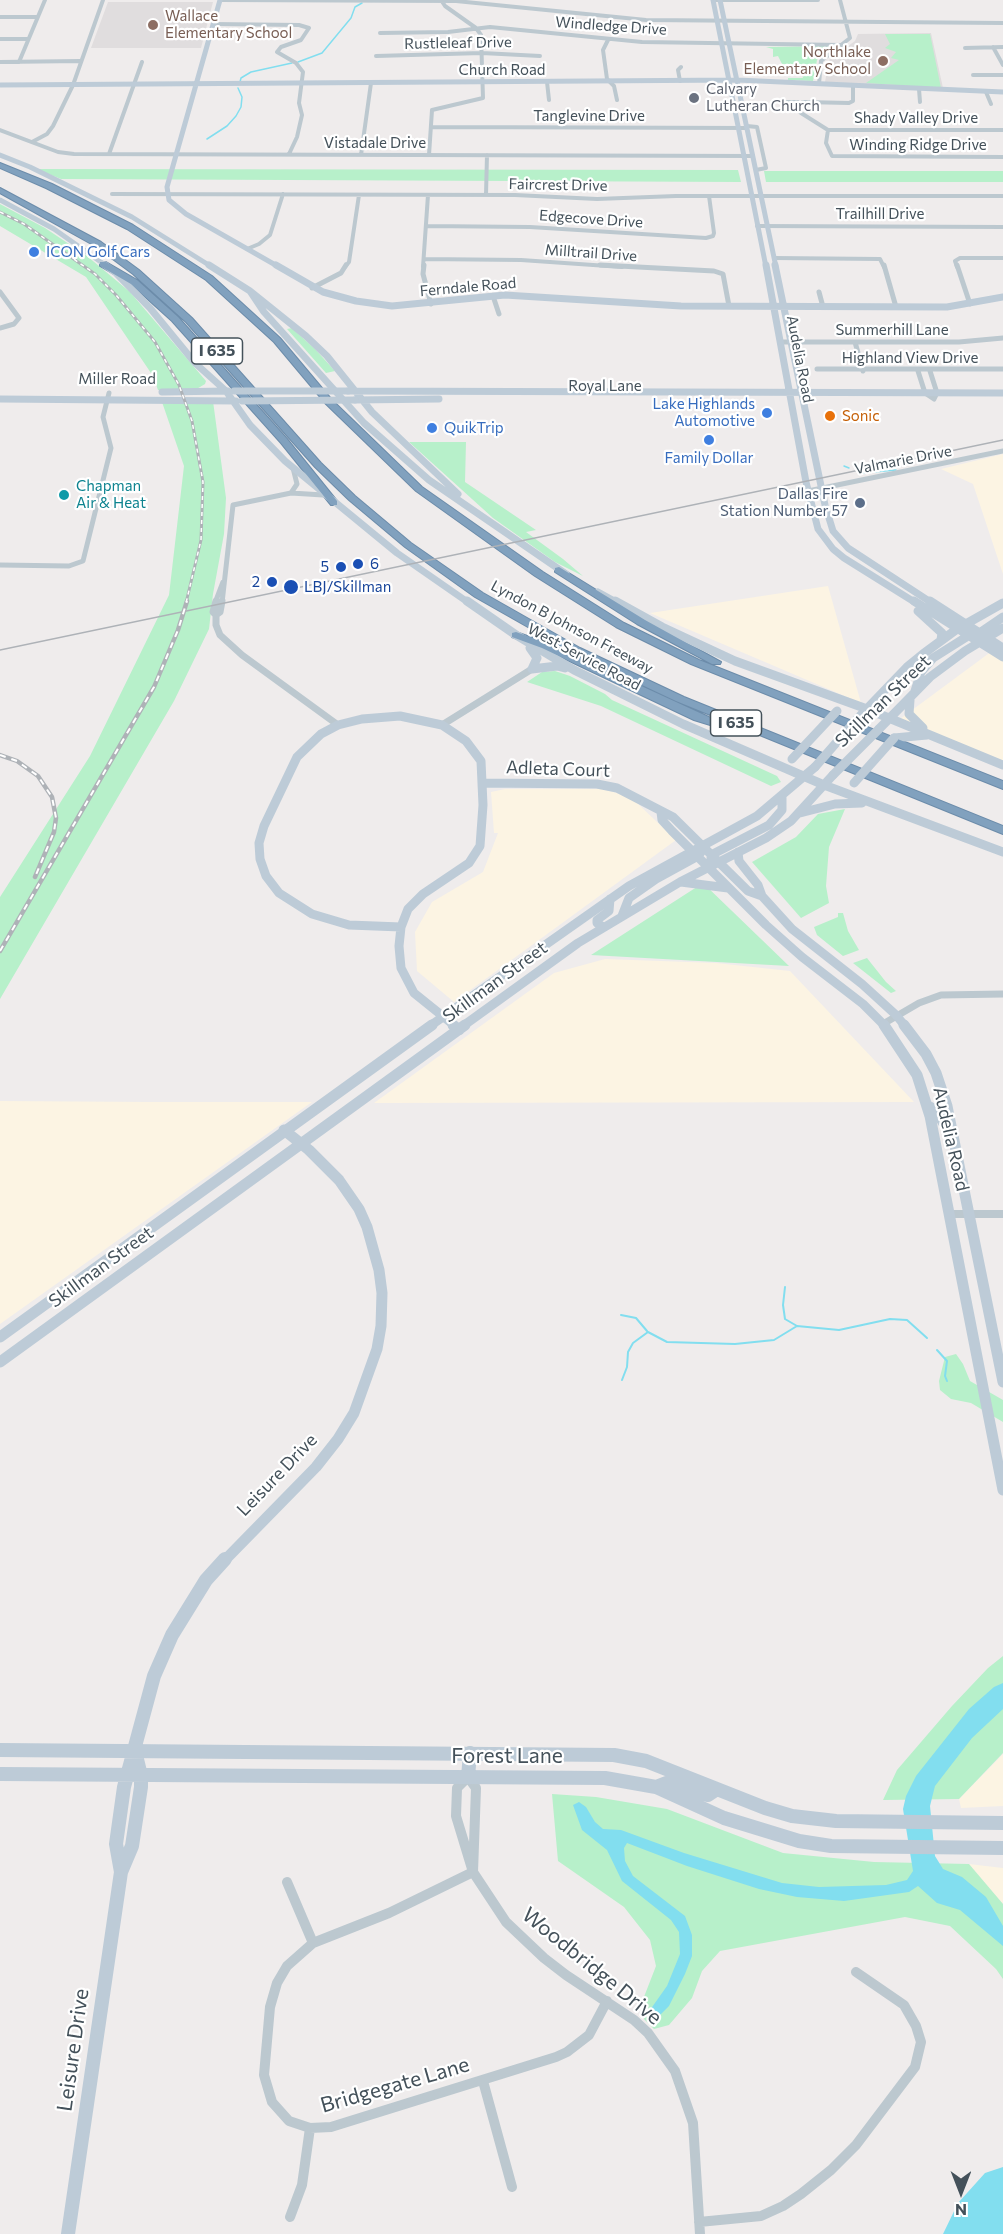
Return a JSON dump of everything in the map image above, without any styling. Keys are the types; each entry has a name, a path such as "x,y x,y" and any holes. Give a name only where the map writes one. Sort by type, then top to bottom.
{"highway":[{"path":"0,164 10,164 105,204"},
{"name":"Lyndon B Johnson Freeway","path":"0,164 130,227 209,278 278,340 329,402 419,489 521,562 620,625 695,662 1003,785"},
{"name":"Lyndon B Johnson Freeway","path":"0,190 98,244 136,272 189,320 327,474 383,525 451,576 489,601 576,650 680,699 1003,830"},
{"path":"103,264 134,282 175,320 284,441 334,503"},
{"path":"559,570 641,622 735,671 756,686"},
{"path":"516,635 546,646 698,718 804,751"}],"main road":[{"path":"168,194 176,154 220,0"},
{"name":"Audelia Road","path":"713,0 814,519 824,540 832,549 1003,657"},
{"name":"Audelia Road","path":"720,0 802,396 833,531 848,548 1003,648"},
{"name":"Church Road","path":"0,85 737,80 1003,92"},
{"path":"0,155 30,167 105,204 192,253 250,291 306,336 345,379 358,402 372,412 485,519"},
{"name":"Ferndale Road","path":"168,194 169,200 177,209 312,288 334,296 371,304 430,304 513,295 662,306 896,307 970,304 1003,297"},
{"name":"West Service Road","path":"0,200 54,229 103,264 144,302 195,363 214,380 230,389 232,401 241,413 293,468 323,495 416,568 516,635 574,670 683,724 804,777 878,806"},
{"path":"250,291 264,312 364,423 429,480 559,570 662,627 735,661 867,709 1003,765"},
{"path":"230,389 320,385 337,383 345,379"},
{"path":"198,392 214,380"},
{"name":"Royal Lane","path":"230,389 459,396 935,396 1003,393"},
{"name":"Miller Road","path":"0,399 230,389"},
{"name":"Miller Road","path":"0,393 207,400"},
{"name":"Royal Lane","path":"802,396 925,393 935,396 1003,399"},
{"name":"Royal Lane","path":"207,400 358,402 459,396"},
{"path":"372,412 378,403 391,400"},
{"path":"241,413 249,408 358,402"},
{"path":"803,462 817,463"},
{"name":"Skillman Street","path":"703,845 757,816 782,797 814,767 907,667 957,629 1003,603"},
{"path":"917,604 919,614 942,633 941,640"},
{"path":"984,635 1003,617"},
{"path":"932,735 911,718 908,707 921,672 933,658 968,636 967,624"},
{"name":"Skillman Street","path":"0,1362 603,927 708,867 716,858 738,852 779,830 800,813 833,775 930,677 979,643 984,635 1003,628"},
{"path":"516,635 535,652 537,663 532,669"},
{"path":"532,669 557,666 574,670"},
{"path":"762,759 778,761 792,759 837,711 834,704 815,690"},
{"path":"401,927 349,925 312,914 279,893 262,867 259,852 261,835 297,757 313,740 338,725 370,718 400,716 442,725 466,741 476,751 481,761 483,783 481,839 475,855 461,869 415,900 404,916 401,927 399,958 405,977 414,993 459,1030"},
{"path":"866,802 855,791 854,783 894,738 932,735"},
{"name":"Adleta Court","path":"483,783 597,784 632,794 673,817 703,845"},
{"path":"716,858 769,825 782,810 782,797"},
{"path":"800,813 849,803 878,806 1003,852"},
{"name":"Adleta Court","path":"661,812 663,820 695,853"},
{"path":"622,916 629,898 695,853 703,845"},
{"name":"Audelia Road","path":"703,845 748,891 762,896 792,929 862,984 896,1015 916,1040 934,1069 942,1089 952,1130 1003,1382"},
{"path":"738,852 739,861 758,885 762,896"},
{"name":"Audelia Road","path":"695,853 781,939 863,1004 883,1024 917,1075 928,1106 1003,1490"},
{"name":"Skillman Street","path":"0,1337 285,1130 610,899 638,880 695,853"},
{"path":"680,882 728,888"},
{"path":"603,927 597,923 597,920 609,911 610,899"},
{"path":"781,939 792,929"},
{"path":"928,1106 933,1107 952,1130"},
{"name":"Leisure Drive","path":"68,2234 121,1872 132,1846 135,1751 154,1676 182,1616 217,1568 316,1467 338,1439 362,1394 377,1349 381,1326 382,1293 367,1227 359,1209 339,1180 285,1130"},
{"path":"101,1265 115,1280"},
{"name":"Forest Lane","path":"0,1750 568,1753 630,1756 792,1816 857,1822 1003,1823"},
{"path":"468,1777 470,1753"},
{"name":"Forest Lane","path":"0,1774 605,1778 656,1787 724,1818 768,1833 831,1846 1003,1848"},
{"path":"656,1787 669,1782 708,1795 717,1789"}],"street":[{"path":"19,62 45,0"},
{"path":"32,142 52,129 73,85 103,0"},
{"path":"220,0 441,0 634,19 1003,23"},
{"path":"429,155 432,110 482,99 481,35 476,28 445,6 441,0"},
{"path":"713,0 818,0"},
{"path":"819,84 821,61 826,55 849,40 851,35 840,0"},
{"path":"550,10 555,2"},
{"path":"0,17 37,17"},
{"path":"213,24 308,26 304,37 278,51 301,67 303,72 299,103 302,116 297,137 289,154"},
{"name":"Windledge Drive","path":"380,33 448,32 496,27 608,39 842,45"},
{"path":"0,39 28,39"},
{"path":"608,39 603,50 608,81 614,86 617,100"},
{"path":"993,47 1003,65"},
{"path":"965,48 1003,47"},
{"name":"Rustleleaf Drive","path":"376,56 482,53 540,56"},
{"path":"0,62 81,61"},
{"path":"109,154 142,62"},
{"path":"680,81 678,70 681,67"},
{"path":"973,75 1003,75"},
{"path":"547,82 549,100"},
{"path":"362,155 371,83"},
{"name":"Winding Ridge Drive","path":"853,86 853,101 849,103 796,104 801,113 828,130 826,143 828,153 832,156 1003,157"},
{"path":"919,89 920,102"},
{"path":"986,92 992,104"},
{"name":"Tanglevine Drive","path":"432,127 747,127"},
{"name":"Audelia Road","path":"747,127 757,128 766,168 756,170"},
{"name":"Vistadale Drive","path":"0,130 65,153 753,156"},
{"name":"Shady Valley Drive","path":"828,130 1003,130"},
{"path":"486,195 487,155"},
{"name":"Faircrest Drive","path":"112,194 486,195 597,199 709,196 1003,196"},
{"path":"247,249 259,244 270,235 283,195"},
{"path":"312,288 341,273 349,262 359,195"},
{"path":"428,195 423,279 430,304"},
{"name":"Edgecove Drive","path":"426,226 541,227 706,238 713,236 714,233 709,196"},
{"name":"Trailhill Drive","path":"757,226 1003,227"},
{"path":"774,258 880,259 884,262 896,307"},
{"path":"970,304 955,261 960,258 1003,258"},
{"name":"Milltrail Drive","path":"424,259 521,260 714,271 723,274 729,306"},
{"path":"0,292 19,318 14,324 0,328"},
{"path":"819,292 823,307"},
{"path":"493,296 499,314"},
{"name":"Summerhill Lane","path":"780,342 971,342 1003,338"},
{"path":"855,342 863,371"},
{"name":"Highland View Drive","path":"817,369 863,371 1003,369"},
{"path":"918,371 925,393"},
{"path":"930,371 935,396"},
{"path":"0,565 69,566 81,563 110,455 111,444 103,417 108,396"},
{"name":"Valmarie Drive","path":"808,491 1003,451"},
{"path":"291,493 297,484 293,468"},
{"path":"323,495 291,493 233,505 220,612 216,615 217,631 227,643 338,725"},
{"path":"442,725 532,669"},
{"path":"883,1024 896,1015 941,995 1003,994"},
{"path":"949,1214 1003,1214"},
{"path":"468,1777 476,1788 473,1872"},
{"name":"Woodbridge Drive","path":"468,1777 457,1788 456,1816 473,1872 506,1922 566,1975 634,2020 648,2033 675,2071 693,2123 700,2234"},
{"name":"Bridgegate Lane","path":"473,1872 389,1913 313,1943 287,1966 277,1983 270,2007 264,2075 272,2102 288,2121 310,2128 331,2127 483,2081 567,2052 589,2035 607,2001"},
{"path":"287,1882 313,1943"},
{"path":"699,2222 761,2216 783,2206 831,2170 856,2145 915,2067 921,2042 916,2026 904,2005 856,1972"},
{"path":"483,2081 512,2187"},
{"path":"290,2217 302,2185 310,2128"}],"shaded area":[{"name":"Wallace Elementary School","path":"108,2 213,2 201,48 91,48"},
{"name":"Northlake Elementary School","path":"931,33 943,88 825,82 829,60 855,41 858,34"},
{"path":"1003,454 1003,574 973,484 941,469"},
{"path":"828,586 861,703 650,613"},
{"path":"992,651 1003,658 1003,761 900,719"},
{"path":"505,789 602,789 620,794 636,802 676,840 454,1002 417,971 415,932 432,902 483,872 498,833 494,833 491,792"},
{"path":"605,959 716,963 790,971 914,1102 374,1103 554,973"},
{"path":"0,1101 148,1102 312,1102 0,1324"},
{"path":"1003,1754 1003,1806 961,1808 959,1799"},
{"path":"969,1864 1003,1868 1003,1904"}],"green space":[{"path":"885,34 930,34 941,88 866,83 899,60 891,58 896,52 885,48 890,44"},
{"path":"831,46 817,60 813,81 788,80 788,78 803,78 799,66 782,64 778,56 773,57 773,49 766,47"},
{"path":"36,169 738,170 741,182 61,179"},
{"path":"764,171 1003,171 1003,182 766,182"},
{"path":"0,204 45,228 87,256 130,292 206,381 205,384 195,390 158,390 153,376 86,277 0,226"},
{"path":"292,328 335,371 326,373 287,329"},
{"path":"213,401 226,498 224,534 209,629 174,701 0,999 0,897 90,756 169,595 184,466 162,402"},
{"path":"409,442 466,442 465,482 536,530 526,532 583,576 555,562 493,518"},
{"path":"555,671 570,676 612,700 777,776 781,782 771,786 601,706 527,682 542,672"},
{"path":"845,809 829,847 826,886 829,903 801,918 752,862 796,837 818,814"},
{"path":"703,883 789,966 591,955"},
{"path":"838,913 843,913 848,931 859,950 843,956 817,935 814,927 838,917"},
{"path":"867,958 896,991 891,993 853,963"},
{"path":"956,1354 970,1381 1003,1400 1003,1422 971,1403 951,1399 940,1390 939,1381 945,1357"},
{"path":"1003,1656 1003,1753 959,1799 883,1800 897,1770 952,1706 988,1668"},
{"path":"552,1794 596,1797 667,1809 783,1853 874,1862 969,1864 1003,1904 1003,1979 996,1969 950,1926 905,1917 720,1951 702,1971 692,1998 669,2025 654,2029 641,2016 642,2002 656,1966 650,1940 624,1907 558,1861"}],"water":[{"path":"1003,1683 1003,1709 972,1738 935,1786 930,1806 935,1856 943,1869 962,1877 986,1897 1003,1926 1003,1946 960,1910 937,1903 918,1886 909,1892 844,1901 797,1897 759,1889 687,1866 627,1843 624,1848 625,1861 633,1876 685,1916 692,1935 692,1956 685,1974 669,2006 659,2016 653,2018 650,2010 667,1986 680,1954 679,1932 671,1920 622,1881 607,1850 582,1830 573,1805 579,1802 586,1807 595,1822 603,1829 621,1830 684,1853 782,1883 819,1887 886,1885 907,1880 913,1871 903,1809 906,1796 916,1776 969,1709 994,1687"},
{"path":"1003,2167 1003,2234 943,2234 958,2203 985,2173"}],"waterway":[{"path":"298,62 322,53 351,18 355,7 362,3"},
{"path":"240,82 241,78 251,72 292,63"},
{"path":"207,139 227,126 236,116 241,107 242,97 238,88"},
{"path":"844,466 849,468"},
{"path":"861,473 896,470"},
{"path":"785,1287 783,1305 785,1319 797,1326"},
{"path":"621,1315 636,1318 647,1331"},
{"path":"797,1326 839,1330 890,1319 907,1320 927,1338"},
{"path":"622,1380 627,1367 628,1352 633,1343 648,1332 667,1342 735,1344 774,1340 797,1326"},
{"path":"937,1350 947,1361 945,1376 947,1381"}],"tram line":[{"path":"0,650 1003,440"}],"railway":[{"path":"0,212 24,224 95,274 116,295 155,342 179,385 192,421 203,482 201,540 186,603"},
{"path":"0,951 154,687 178,630 187,601"},
{"path":"0,755 17,761 38,776 52,797 56,818 54,832 35,877"}],"place":[{"name":"Wallace Elementary School","path":"153,25"},
{"name":"Northlake Elementary School","path":"883,61"},
{"name":"Calvary Lutheran Church","path":"694,98"},
{"name":"ICON Golf Cars","path":"34,252"},
{"name":"Lake Highlands Automotive","path":"767,413"},
{"name":"Sonic","path":"830,416"},
{"name":"QuikTrip","path":"432,428"},
{"name":"Family Dollar","path":"709,440"},
{"name":"Chapman Air & Heat","path":"64,495"},
{"name":"Dallas Fire Station Number 57","path":"860,503"},
{"name":"6","path":"358,564"},
{"name":"5","path":"341,567"},
{"name":"2","path":"272,582"},
{"name":"LBJ/Skillman","path":"291,587"}]}
